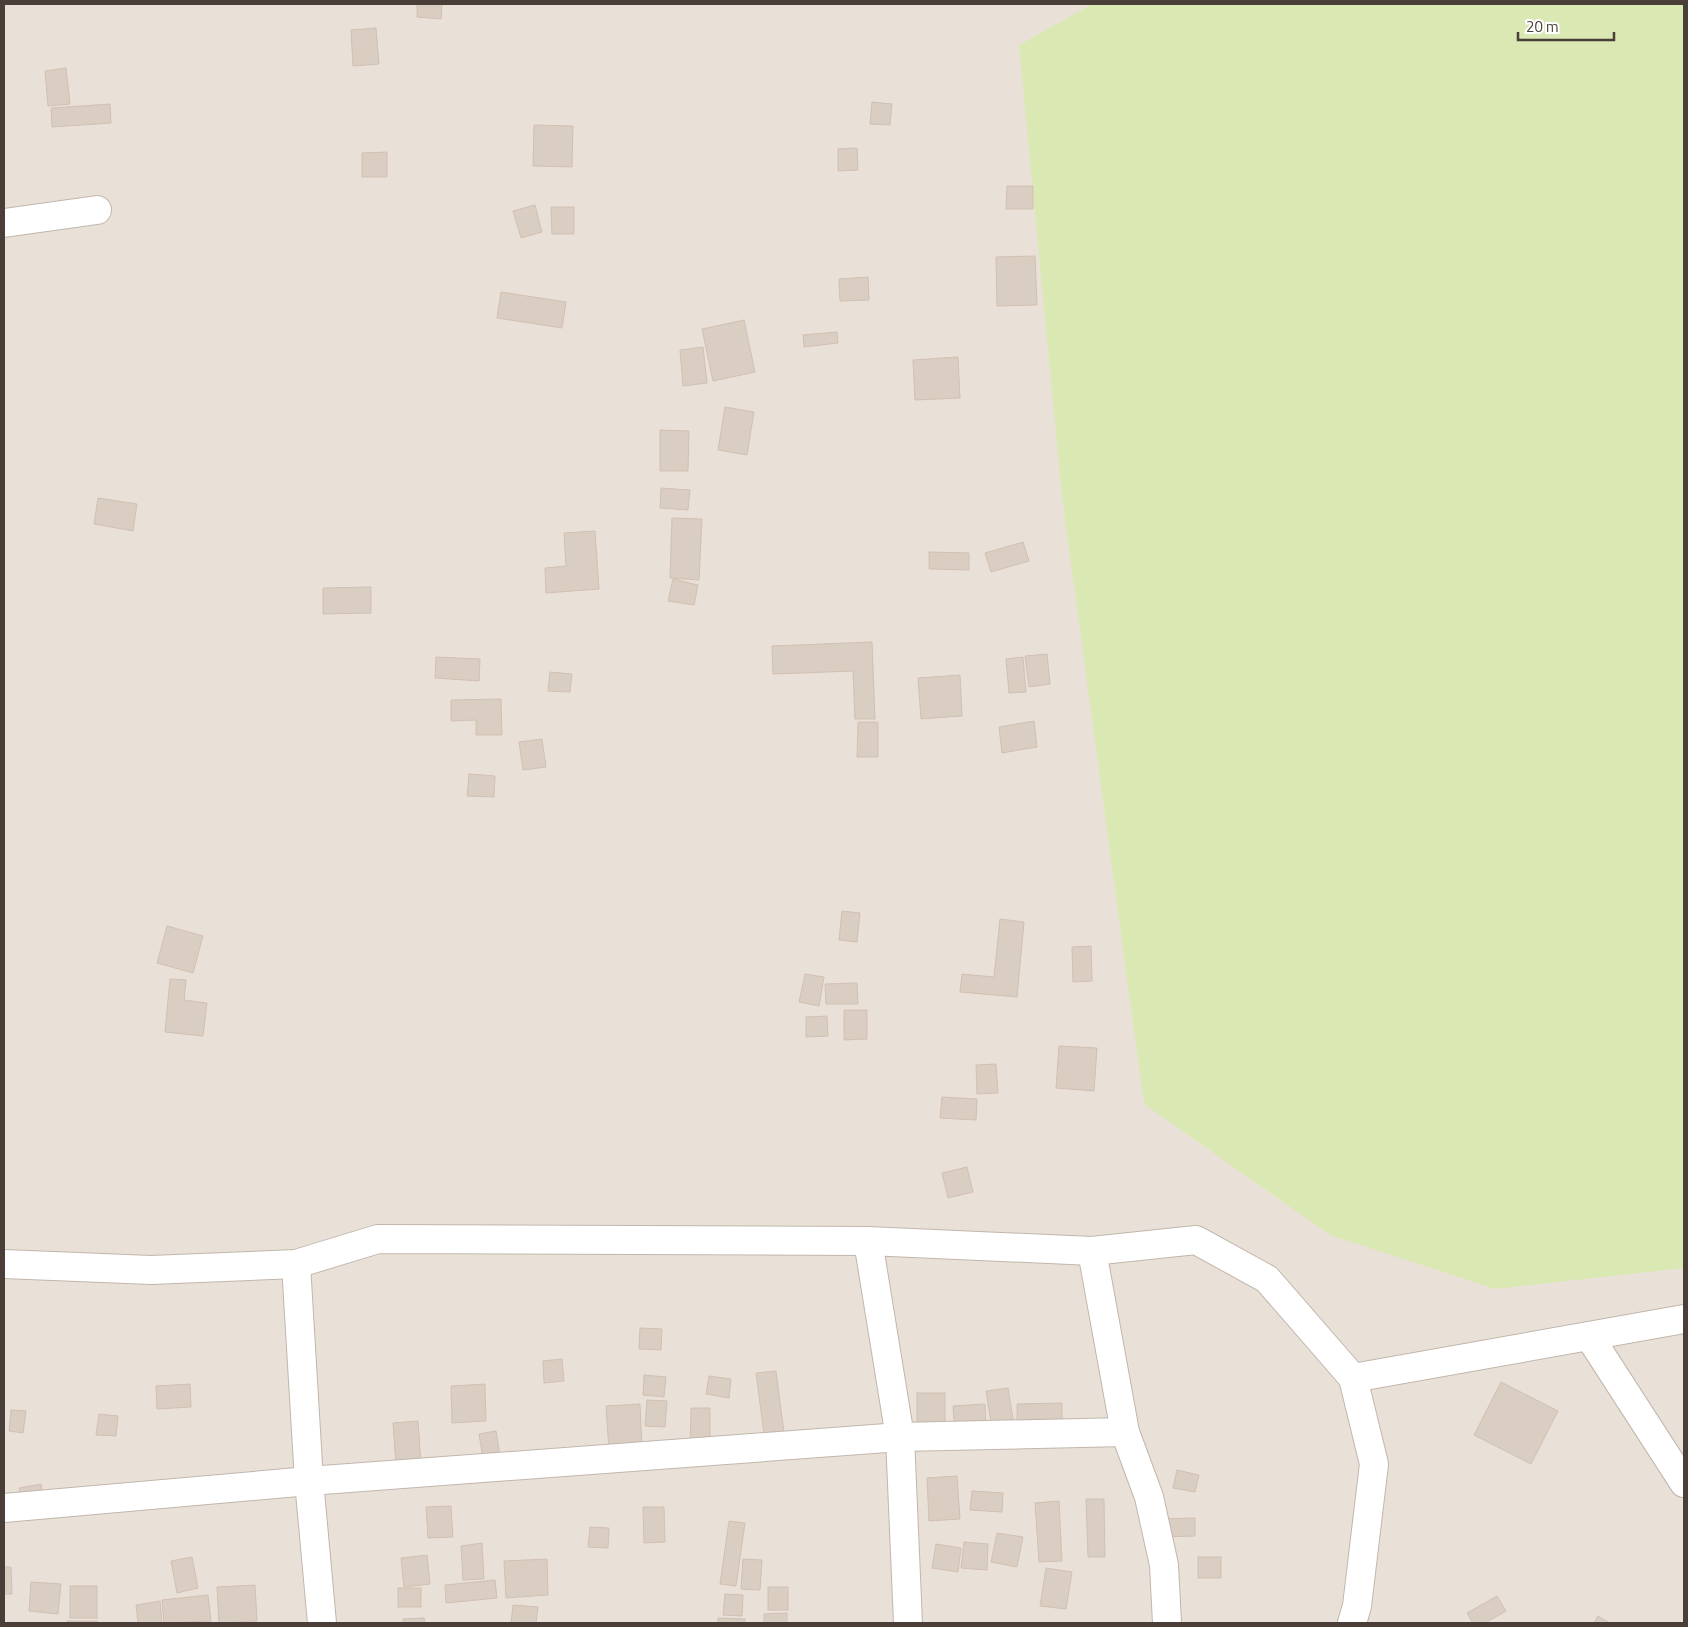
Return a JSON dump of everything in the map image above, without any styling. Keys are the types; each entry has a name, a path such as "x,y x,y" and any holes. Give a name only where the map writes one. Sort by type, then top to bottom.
{"street":[{"path":"4,224 97,210"},
{"path":"4,1264 151,1270 296,1264 378,1239 868,1240 1092,1251 1196,1240 1267,1279 1353,1378 1374,1464 1357,1606 1352,1623"},
{"path":"868,1240 900,1437 908,1623"},
{"path":"1092,1251 1125,1432 1149,1497 1164,1565 1167,1623"},
{"path":"296,1264 309,1481 322,1623"},
{"path":"1353,1378 1684,1319"},
{"path":"1589,1336 1684,1483"},
{"path":"4,1508 309,1481 900,1437 1125,1432"}],"shaded area":[{"path":"4,4 1684,4 1684,1623 4,1623"}],"green space":[{"path":"1092,4 1684,4 1684,1268 1495,1289 1330,1235 1144,1104 1062,497 1019,45"}],"building":[{"path":"417,4 442,4 441,19 417,17"},
{"path":"376,28 379,64 353,66 351,30"},
{"path":"66,68 70,104 48,106 45,71"},
{"path":"872,102 892,104 890,125 870,124"},
{"path":"110,104 111,123 52,127 51,108"},
{"path":"534,125 573,126 572,167 533,166"},
{"path":"857,148 858,170 838,171 838,149"},
{"path":"387,152 387,177 362,177 362,153"},
{"path":"1007,186 1033,186 1033,209 1006,209"},
{"path":"535,205 542,232 521,238 513,211"},
{"path":"551,207 574,207 574,234 552,234"},
{"path":"1035,256 1037,305 997,306 996,257"},
{"path":"868,277 869,300 840,301 839,279"},
{"path":"501,292 566,302 562,328 497,318"},
{"path":"744,320 755,372 713,381 702,329"},
{"path":"837,332 838,343 804,347 803,335"},
{"path":"703,347 707,383 683,386 680,350"},
{"path":"958,357 960,398 915,400 913,360"},
{"path":"725,407 754,412 747,455 718,450"},
{"path":"660,430 689,431 688,471 660,471"},
{"path":"661,488 690,490 688,510 660,508"},
{"path":"98,498 137,504 133,531 94,524"},
{"path":"672,518 702,519 699,580 670,578"},
{"path":"595,531 599,589 546,593 545,568 566,566 564,533"},
{"path":"1023,542 1029,561 991,572 985,553"},
{"path":"929,552 969,553 969,570 929,569"},
{"path":"673,579 698,585 694,605 668,601"},
{"path":"371,587 371,613 323,614 323,588"},
{"path":"872,642 875,719 855,719 853,671 773,674 772,646"},
{"path":"1047,654 1050,684 1029,687 1025,656"},
{"path":"436,657 480,659 479,681 435,678"},
{"path":"1023,657 1026,692 1009,693 1006,659"},
{"path":"550,672 572,674 570,692 548,691"},
{"path":"960,675 962,716 921,719 918,678"},
{"path":"501,699 502,735 476,735 476,720 451,721 451,700"},
{"path":"1034,721 1037,747 1002,753 999,727"},
{"path":"858,722 878,722 878,757 857,757"},
{"path":"542,739 546,767 523,770 519,742"},
{"path":"469,774 495,776 494,797 467,796"},
{"path":"842,911 860,913 857,942 839,940"},
{"path":"1000,919 1024,922 1017,997 960,992 962,974 994,977"},
{"path":"167,926 203,936 193,973 157,963"},
{"path":"1091,946 1092,981 1073,982 1072,947"},
{"path":"805,974 824,977 819,1006 799,1002"},
{"path":"170,979 186,980 184,1000 207,1003 203,1036 165,1032"},
{"path":"857,983 858,1004 826,1004 825,984"},
{"path":"844,1010 867,1010 867,1039 844,1040"},
{"path":"827,1016 828,1036 806,1037 806,1017"},
{"path":"1059,1046 1097,1048 1094,1091 1056,1088"},
{"path":"996,1064 998,1093 977,1094 976,1065"},
{"path":"942,1097 977,1099 976,1120 940,1118"},
{"path":"967,1167 973,1192 948,1198 942,1173"},
{"path":"640,1328 662,1329 661,1350 639,1349"},
{"path":"562,1359 564,1381 544,1383 543,1361"},
{"path":"776,1371 785,1440 765,1442 756,1373"},
{"path":"644,1375 666,1377 664,1397 643,1395"},
{"path":"709,1376 731,1379 729,1398 706,1394"},
{"path":"1501,1382 1558,1411 1531,1464 1474,1435"},
{"path":"190,1384 191,1407 157,1409 156,1386"},
{"path":"485,1384 486,1421 452,1423 451,1386"},
{"path":"1008,1388 1014,1425 992,1429 986,1391"},
{"path":"917,1393 945,1393 945,1433 917,1433"},
{"path":"647,1400 667,1401 665,1427 645,1426"},
{"path":"1062,1403 1062,1425 1017,1426 1017,1404"},
{"path":"640,1404 642,1448 609,1451 606,1406"},
{"path":"985,1404 986,1431 955,1433 953,1406"},
{"path":"691,1408 710,1408 710,1447 690,1447"},
{"path":"11,1410 26,1411 23,1433 9,1431"},
{"path":"99,1414 118,1416 116,1436 96,1435"},
{"path":"418,1421 421,1463 396,1465 393,1423"},
{"path":"496,1431 500,1456 483,1459 479,1434"},
{"path":"1177,1470 1199,1475 1195,1492 1173,1488"},
{"path":"957,1476 960,1519 929,1521 927,1478"},
{"path":"41,1484 43,1500 22,1503 19,1488"},
{"path":"972,1491 1003,1493 1002,1512 970,1510"},
{"path":"1086,1499 1104,1499 1105,1557 1088,1557"},
{"path":"1059,1501 1062,1561 1039,1562 1035,1503"},
{"path":"451,1506 453,1537 428,1538 426,1507"},
{"path":"643,1507 664,1507 665,1542 644,1543"},
{"path":"1195,1518 1195,1536 1161,1537 1161,1519"},
{"path":"729,1521 745,1523 736,1586 720,1584"},
{"path":"590,1527 609,1528 608,1548 588,1547"},
{"path":"997,1533 1023,1537 1017,1567 991,1562"},
{"path":"964,1542 988,1544 987,1570 961,1568"},
{"path":"482,1543 484,1579 463,1580 461,1546"},
{"path":"936,1544 961,1548 958,1572 932,1568"},
{"path":"427,1555 430,1584 404,1587 401,1558"},
{"path":"192,1557 198,1588 177,1593 171,1561"},
{"path":"1198,1557 1221,1557 1221,1578 1198,1578"},
{"path":"547,1559 548,1595 506,1598 504,1561"},
{"path":"743,1559 762,1560 760,1590 741,1589"},
{"path":"4,1567 11,1567 12,1594 4,1594"},
{"path":"1046,1568 1072,1572 1066,1609 1040,1606"},
{"path":"495,1580 497,1598 446,1603 445,1585"},
{"path":"31,1582 61,1584 58,1614 29,1611"},
{"path":"255,1585 257,1621 219,1623 217,1587"},
{"path":"70,1586 97,1586 97,1618 70,1618"},
{"path":"768,1587 788,1587 788,1610 768,1610"},
{"path":"398,1588 421,1588 421,1607 398,1607"},
{"path":"725,1594 743,1595 742,1616 723,1615"},
{"path":"208,1595 211,1621 164,1623 162,1600"},
{"path":"1497,1596 1506,1611 1485,1623 1473,1623 1467,1613"},
{"path":"160,1601 162,1623 138,1623 136,1605"},
{"path":"513,1605 538,1607 536,1623 511,1623"},
{"path":"787,1613 787,1623 764,1623 764,1614"},
{"path":"1598,1616 1610,1623 1594,1623"},
{"path":"424,1618 425,1623 403,1623 403,1619"},
{"path":"718,1618 745,1619 745,1623 718,1623"},
{"path":"67,1621 97,1621 97,1623 67,1623"}]}
